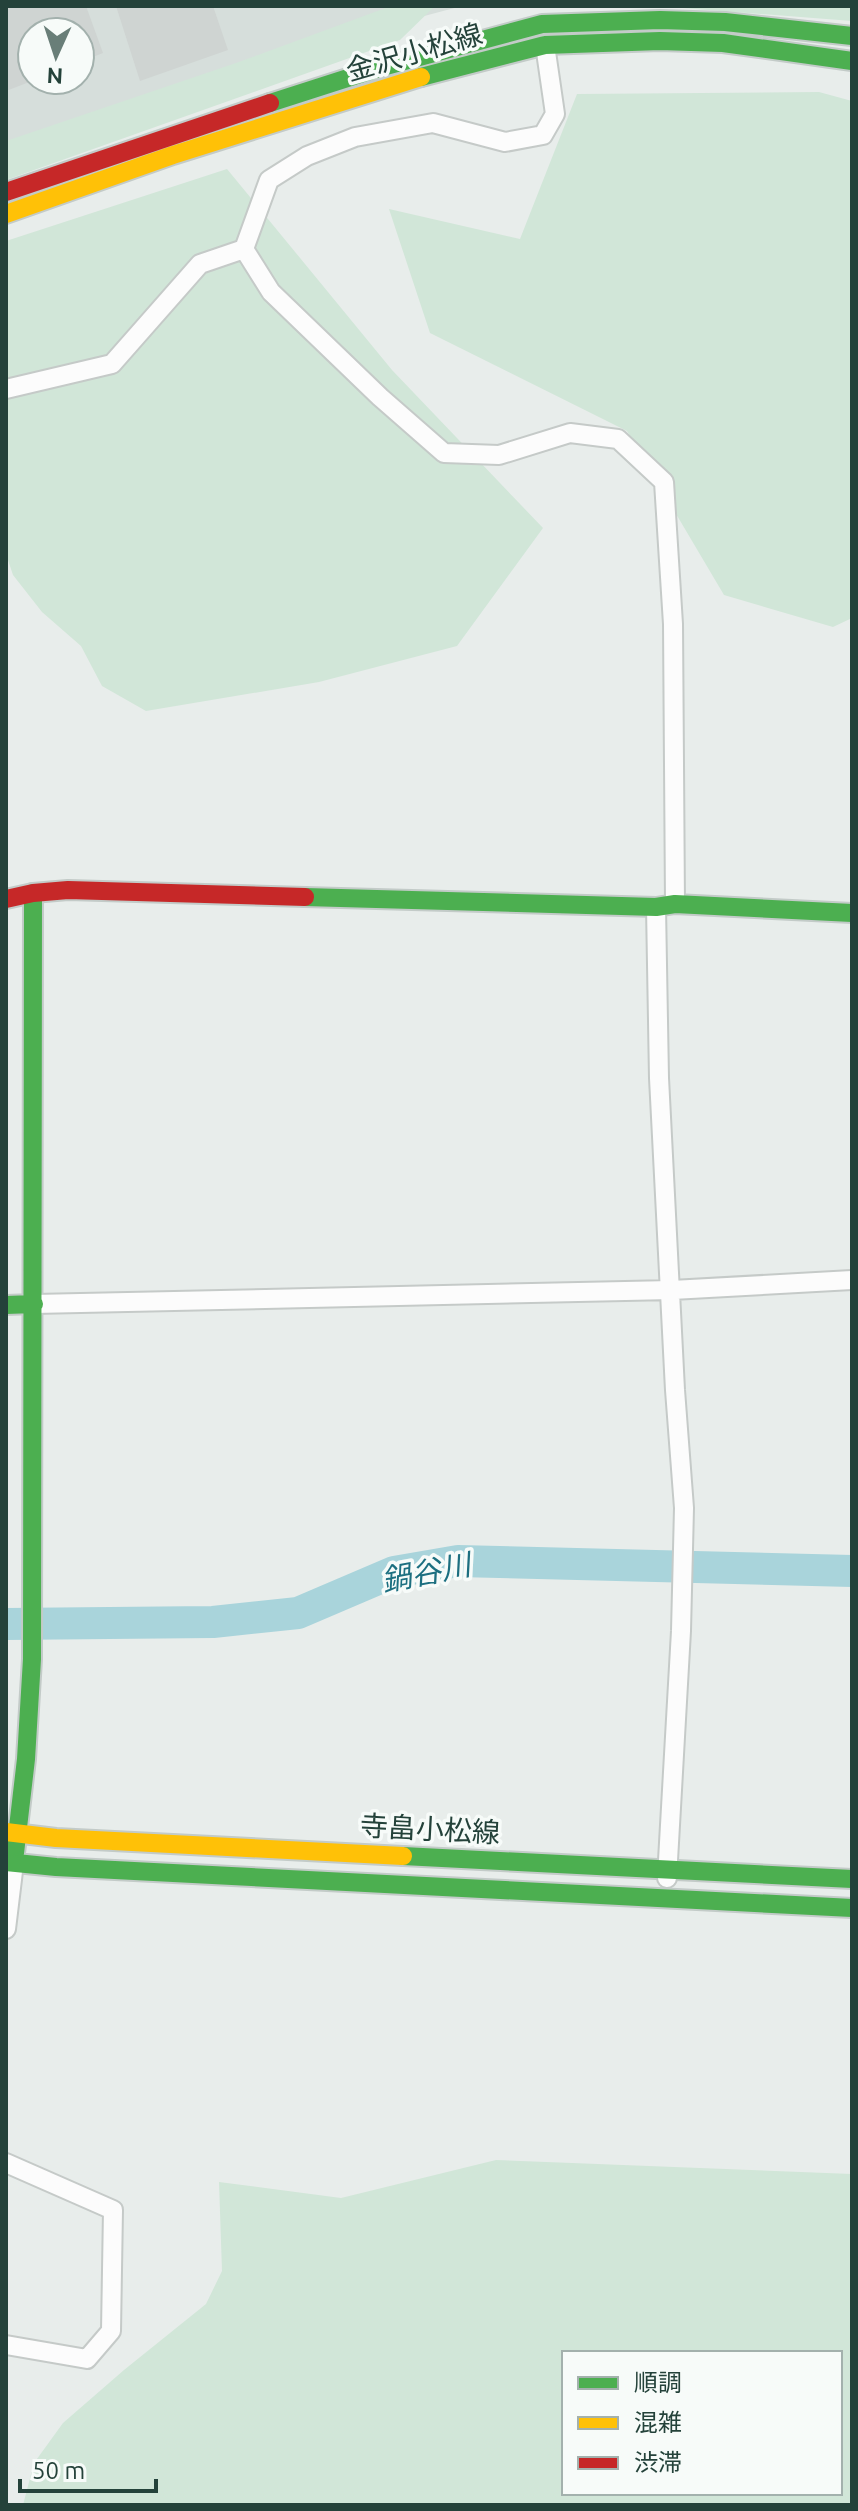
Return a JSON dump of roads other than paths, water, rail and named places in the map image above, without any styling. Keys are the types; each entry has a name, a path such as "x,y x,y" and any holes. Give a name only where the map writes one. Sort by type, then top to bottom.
{"main road":[{"name":"金沢小松線","path":"6,192 166,136 541,15 725,22 852,36"},
{"path":"541,15 545,45"},
{"name":"金沢小松線","path":"6,214 173,155 388,86 545,45 660,41 723,43 852,61"},
{"path":"6,899 68,890 656,907 675,904 852,913"},
{"path":"10,1862 11,1833 26,1759 32,1659 33,893"},
{"path":"6,1305 34,1304"},
{"name":"寺畠小松線","path":"11,1833 56,1838 852,1879"},
{"name":"寺畠小松線","path":"10,1862 852,1908"}],"street":[{"path":"244,249 269,180 307,156 355,137 433,123 505,142 543,135 555,114 545,45"},
{"path":"6,389 112,364 200,264 244,249"},
{"path":"244,249 271,292 380,397 444,453 499,455 570,433 582,434 618,439 664,482 673,624 675,904"},
{"path":"656,907 659,1078 684,1508 681,1631 665,1900"},
{"path":"34,1304 672,1290 852,1280"},
{"path":"6,1929 10,1862"},
{"path":"6,2163 113,2210 111,2331 87,2359 6,2345"}],"waterway":[{"name":"鍋谷川","path":"6,1624 213,1622 298,1613 394,1572 458,1561 852,1571"}]}
